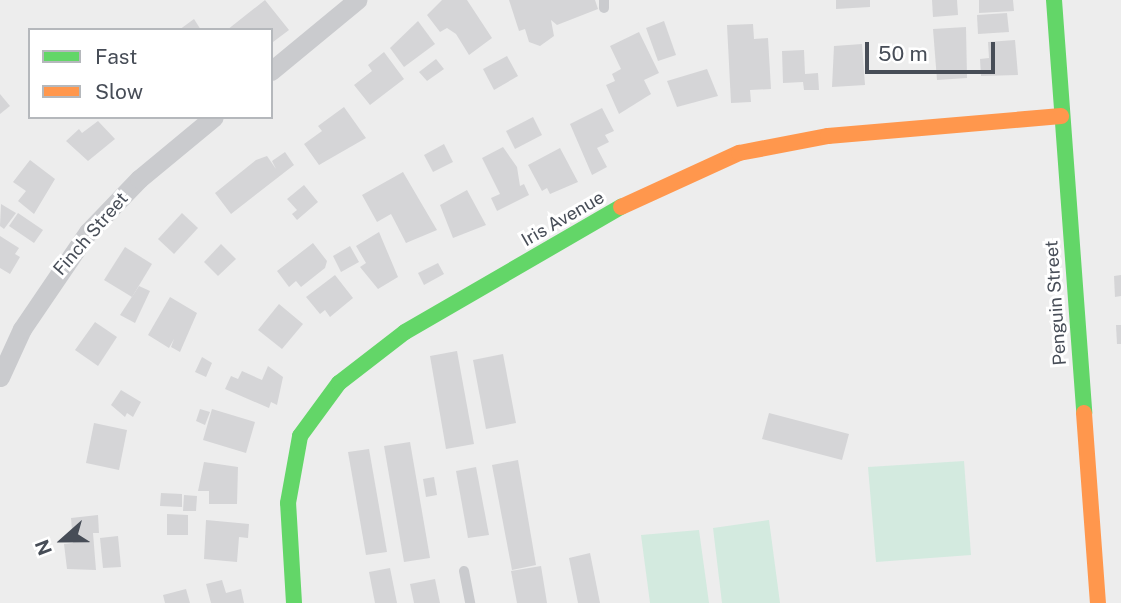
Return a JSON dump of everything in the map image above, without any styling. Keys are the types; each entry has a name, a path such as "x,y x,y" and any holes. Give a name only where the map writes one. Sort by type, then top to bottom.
{"street":[{"path":"273,69 358,0"},
{"name":"Penguin Street","path":"1053,3 1098,603"},
{"name":"Iris Avenue","path":"294,603 288,503 300,436 339,383 405,332 645,194 739,153 828,136 1061,116"},
{"name":"Finch Street","path":"0,377 34,309 88,232 139,179 212,119"}],"lane":[{"path":"464,571 470,603"}],"green space":[{"path":"964,461 971,555 876,562 868,467"},
{"path":"769,520 780,603 722,603 713,528"},
{"path":"699,530 709,603 650,603 641,535"}],"building":[{"path":"265,0 289,30 273,42 273,28 230,28"},
{"path":"442,0 467,0 492,38 469,55 456,34 447,28 440,32 427,15"},
{"path":"509,0 595,0 598,9 557,25 551,20 554,36 540,46 529,42 525,29 519,31"},
{"path":"836,0 870,0 870,7 836,9"},
{"path":"932,0 957,0 958,15 933,17"},
{"path":"979,0 1013,0 1014,11 979,13"},
{"path":"1007,13 1009,32 978,34 977,15"},
{"path":"194,19 200,28 182,28"},
{"path":"418,21 435,44 404,67 390,48"},
{"path":"664,21 676,55 658,61 646,28"},
{"path":"753,24 754,39 768,38 771,89 750,90 751,102 731,103 727,25"},
{"path":"966,27 967,78 937,80 933,29"},
{"path":"639,32 659,73 644,80 651,94 619,114 606,85 615,81 612,74 621,69 610,46"},
{"path":"1015,40 1018,75 981,76 980,59 989,58 988,42"},
{"path":"862,44 865,85 832,87 834,46"},
{"path":"804,50 805,74 818,73 819,90 804,90 803,82 783,83 782,51"},
{"path":"384,52 404,79 370,105 354,85 372,71 368,65"},
{"path":"507,56 518,76 494,90 483,69"},
{"path":"436,59 444,69 427,81 419,72"},
{"path":"707,69 718,96 677,107 667,81"},
{"path":"0,94 10,106 0,114"},
{"path":"344,107 366,138 319,165 304,144 322,131 318,126"},
{"path":"602,108 614,131 605,135 609,142 597,148 607,167 592,175 570,124"},
{"path":"533,117 542,135 515,149 506,131"},
{"path":"98,121 115,139 88,161 66,141 79,129 82,133"},
{"path":"444,144 453,162 433,172 424,155"},
{"path":"503,147 517,167 520,186 524,184 529,195 497,211 491,198 500,194 482,158"},
{"path":"560,148 578,182 550,194 547,188 542,191 528,165"},
{"path":"285,152 294,165 231,214 215,193 256,160 267,156 276,169 272,161"},
{"path":"30,160 55,179 34,214 18,201 26,191 13,182"},
{"path":"403,172 437,230 406,243 391,214 377,222 362,195"},
{"path":"304,185 318,202 297,220 292,214 297,210 287,199"},
{"path":"467,190 486,225 453,238 440,205"},
{"path":"1,204 16,213 4,229 0,226"},
{"path":"18,213 43,230 34,243 9,226"},
{"path":"182,213 198,228 174,254 158,239"},
{"path":"379,232 398,277 378,289 360,267 366,263 356,246"},
{"path":"0,236 19,248 15,254 20,257 10,274 0,268"},
{"path":"313,243 327,261 325,268 301,287 296,281 289,287 277,271"},
{"path":"221,244 236,259 218,276 204,262"},
{"path":"350,246 359,262 341,272 333,256"},
{"path":"125,247 152,264 132,297 104,280"},
{"path":"438,263 444,274 424,285 418,273"},
{"path":"335,275 353,298 330,317 325,310 320,314 306,297"},
{"path":"1121,275 1121,296 1115,297 1114,276"},
{"path":"139,286 150,291 135,323 120,315"},
{"path":"170,297 197,313 180,352 171,347 174,339 169,348 148,335"},
{"path":"279,304 303,324 282,349 258,330"},
{"path":"95,322 117,337 98,366 75,350"},
{"path":"1116,325 1121,325 1121,344 1117,344"},
{"path":"457,351 474,444 446,449 430,356"},
{"path":"503,354 516,423 486,429 473,360"},
{"path":"202,357 212,363 206,377 195,372"},
{"path":"268,366 283,377 277,405 271,402 269,408 225,389 231,376 238,379 242,371 262,380"},
{"path":"121,390 141,402 133,417 127,413 125,417 111,405"},
{"path":"200,409 210,412 205,425 196,421"},
{"path":"212,409 255,422 246,453 203,440"},
{"path":"769,413 849,434 842,460 762,439"},
{"path":"94,423 127,430 119,470 86,463"},
{"path":"410,442 430,558 404,562 384,446"},
{"path":"369,449 387,552 366,555 348,452"},
{"path":"518,460 536,565 512,570 492,465"},
{"path":"204,462 238,467 237,504 209,504 209,491 198,491"},
{"path":"476,467 489,535 468,538 456,471"},
{"path":"434,477 437,495 426,497 423,479"},
{"path":"161,493 182,494 182,507 160,506"},
{"path":"184,495 197,496 196,511 183,511"},
{"path":"167,514 188,515 188,535 167,535"},
{"path":"98,515 99,533 93,533 96,570 67,569 64,544 73,543 71,518"},
{"path":"206,520 249,524 248,538 239,537 237,562 204,559"},
{"path":"118,536 121,567 103,568 100,538"},
{"path":"590,553 600,603 578,603 569,558"},
{"path":"541,566 547,603 517,603 511,571"},
{"path":"390,568 397,603 375,603 369,572"},
{"path":"435,579 440,603 414,603 410,584"},
{"path":"222,580 226,593 241,589 244,603 211,603 206,584"},
{"path":"186,589 190,603 165,603 163,595"}],"traffic: fast":[{"path":"1054,0 1084,413"},
{"path":"294,603 288,503 300,436 339,383 405,332 621,207"}],"traffic: slow":[{"path":"621,207 739,153 828,136 1061,116"},
{"path":"1084,413 1098,603"}]}
